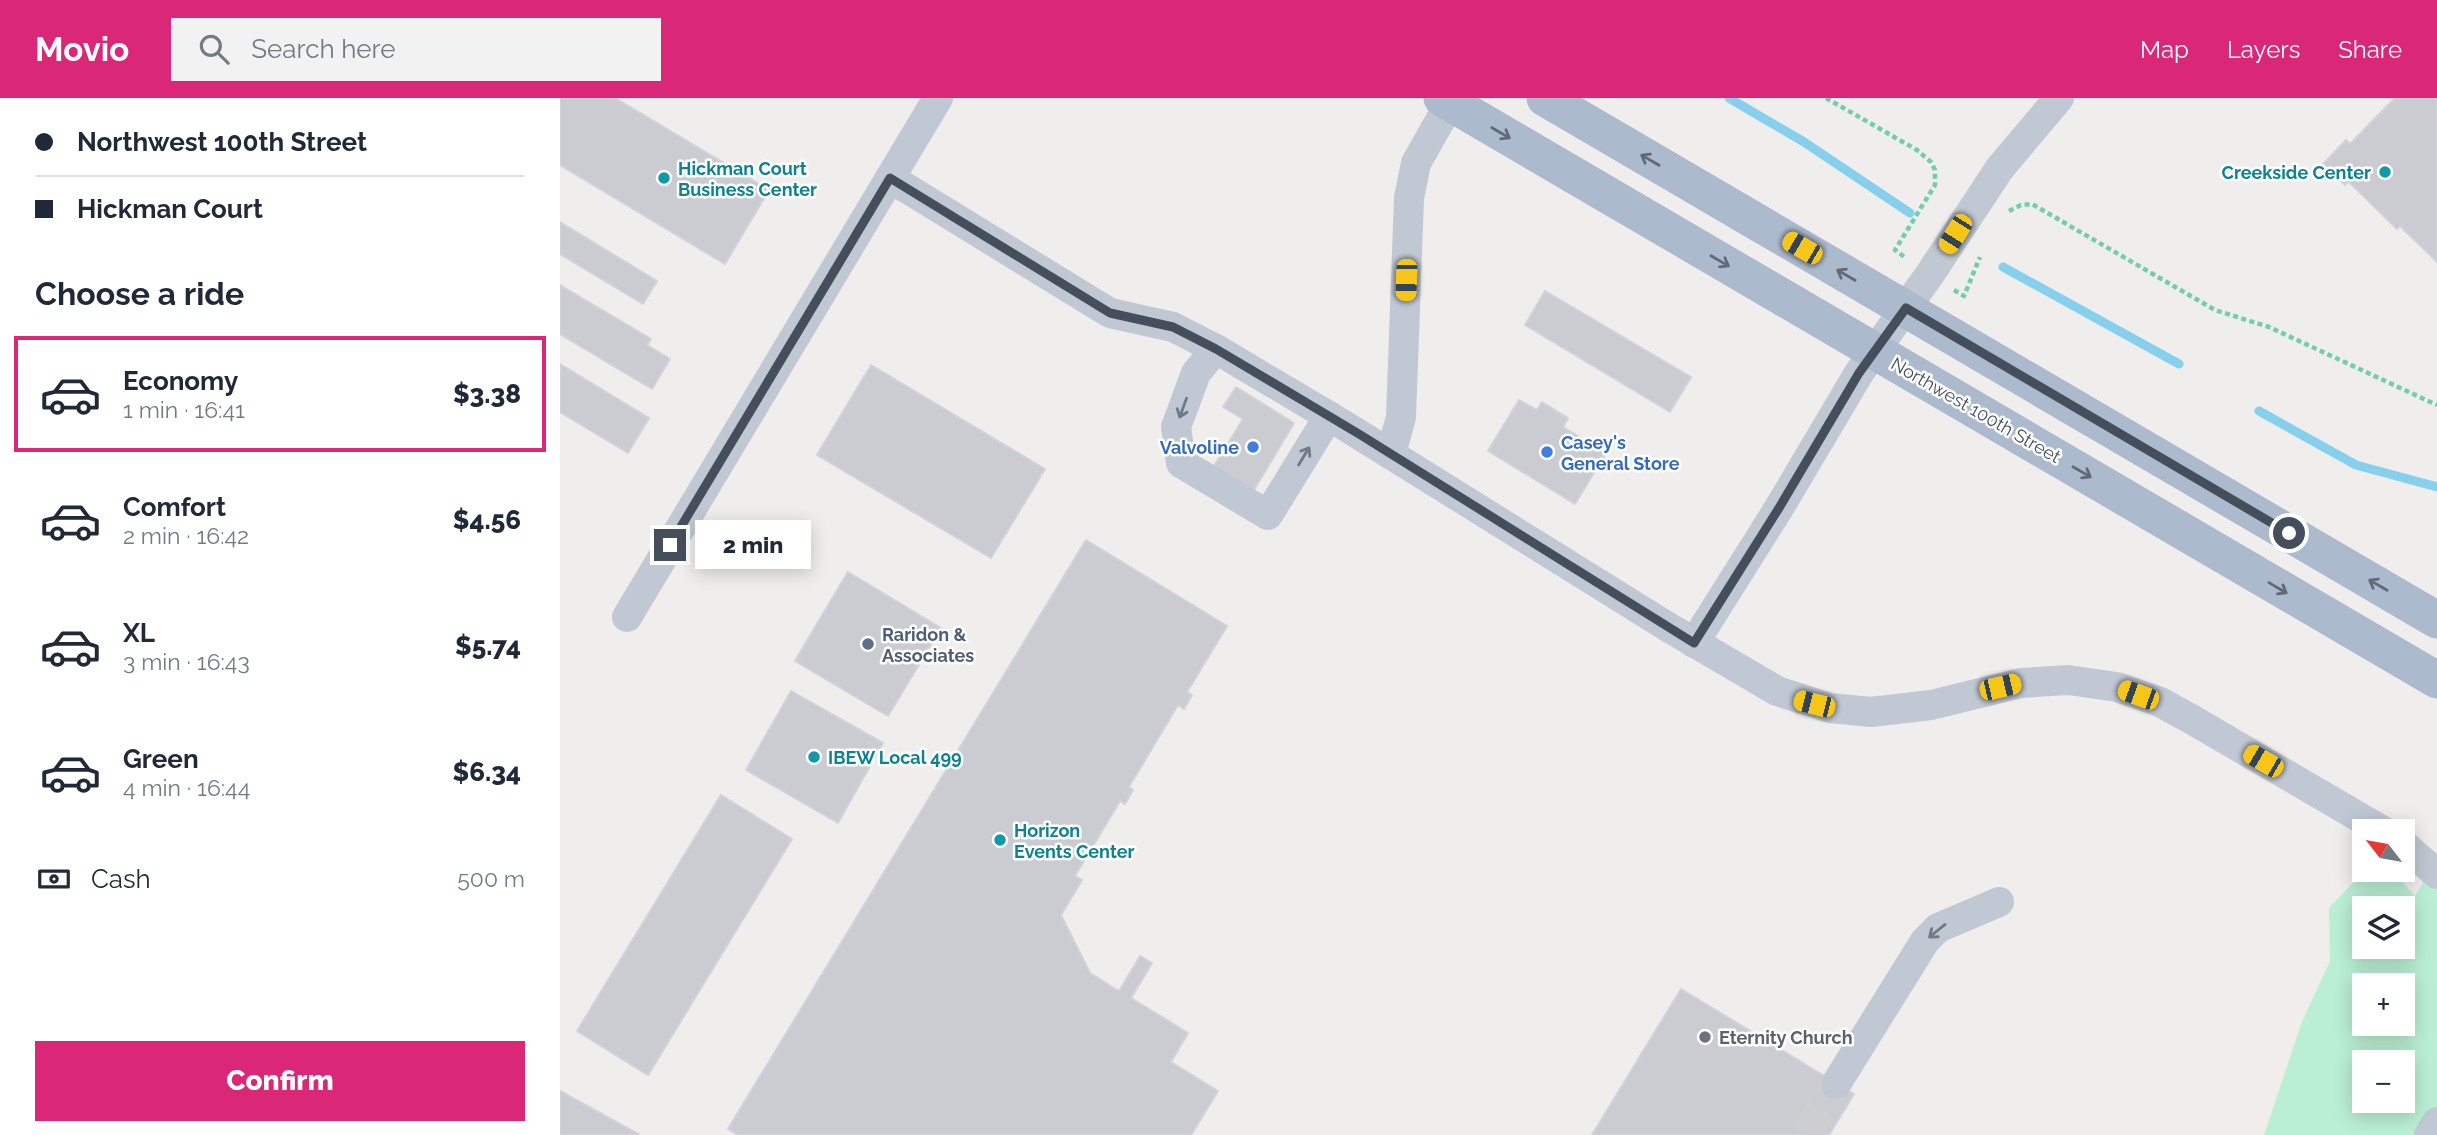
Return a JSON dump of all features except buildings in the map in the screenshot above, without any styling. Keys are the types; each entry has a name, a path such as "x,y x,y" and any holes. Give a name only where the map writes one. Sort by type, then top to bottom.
{"main road":[{"path":"1545,98 2437,620"},
{"name":"Northwest 100th Street","path":"1446,100 2437,680"}],"street":[{"path":"627,617 938,98"},
{"path":"1694,643 1875,351 2000,167 2059,98"},
{"path":"1391,454 1401,417 1409,198 1416,163 1446,100"},
{"path":"890,178 1110,313 1173,327 1216,349 1391,454 1694,643 1799,701 1850,711 1871,712 1931,705 2021,683 2068,680 2117,687 2160,702 2363,819"},
{"path":"1216,349 1196,373 1176,427 1181,463 1268,515 1329,416"},
{"path":"2415,855 2437,874"},
{"path":"1836,1084 1925,941 1938,928 1998,902"},
{"path":"2429,1135 2437,1122"}],"path":[{"path":"1826,98 1917,150 1931,162 1935,170 1935,185 1895,250"},
{"path":"2001,218 2011,209 2032,204 2215,310 2269,327 2437,405"},
{"path":"1964,296 1982,253"}],"green space":[{"path":"2437,860 2437,1135 2264,1135 2301,1024 2330,961 2329,908 2354,882 2403,882 2415,896"}],"waterway":[{"path":"1729,98 1804,142 1910,213"},
{"path":"2003,267 2179,364"},
{"path":"2259,411 2356,465 2437,487"}],"tunnel":[{"path":"1805,1135 1836,1084"}],"place":[{"name":"Creekside Center","path":"2385,172"},
{"name":"Hickman Court Business Center","path":"664,178"},
{"name":"Valvoline","path":"1253,447"},
{"name":"Casey's General Store","path":"1547,452"},
{"name":"Raridon & Associates","path":"868,644"},
{"name":"IBEW Local 499","path":"814,757"},
{"name":"Horizon Events Center","path":"1000,840"},
{"name":"Eternity Church","path":"1705,1037"}],"route":[{"path":"670,545 890,178 1110,313 1173,327 1216,349 1359,434 1694,643 1779,508 1859,373 1906,308 2289,533"}]}
